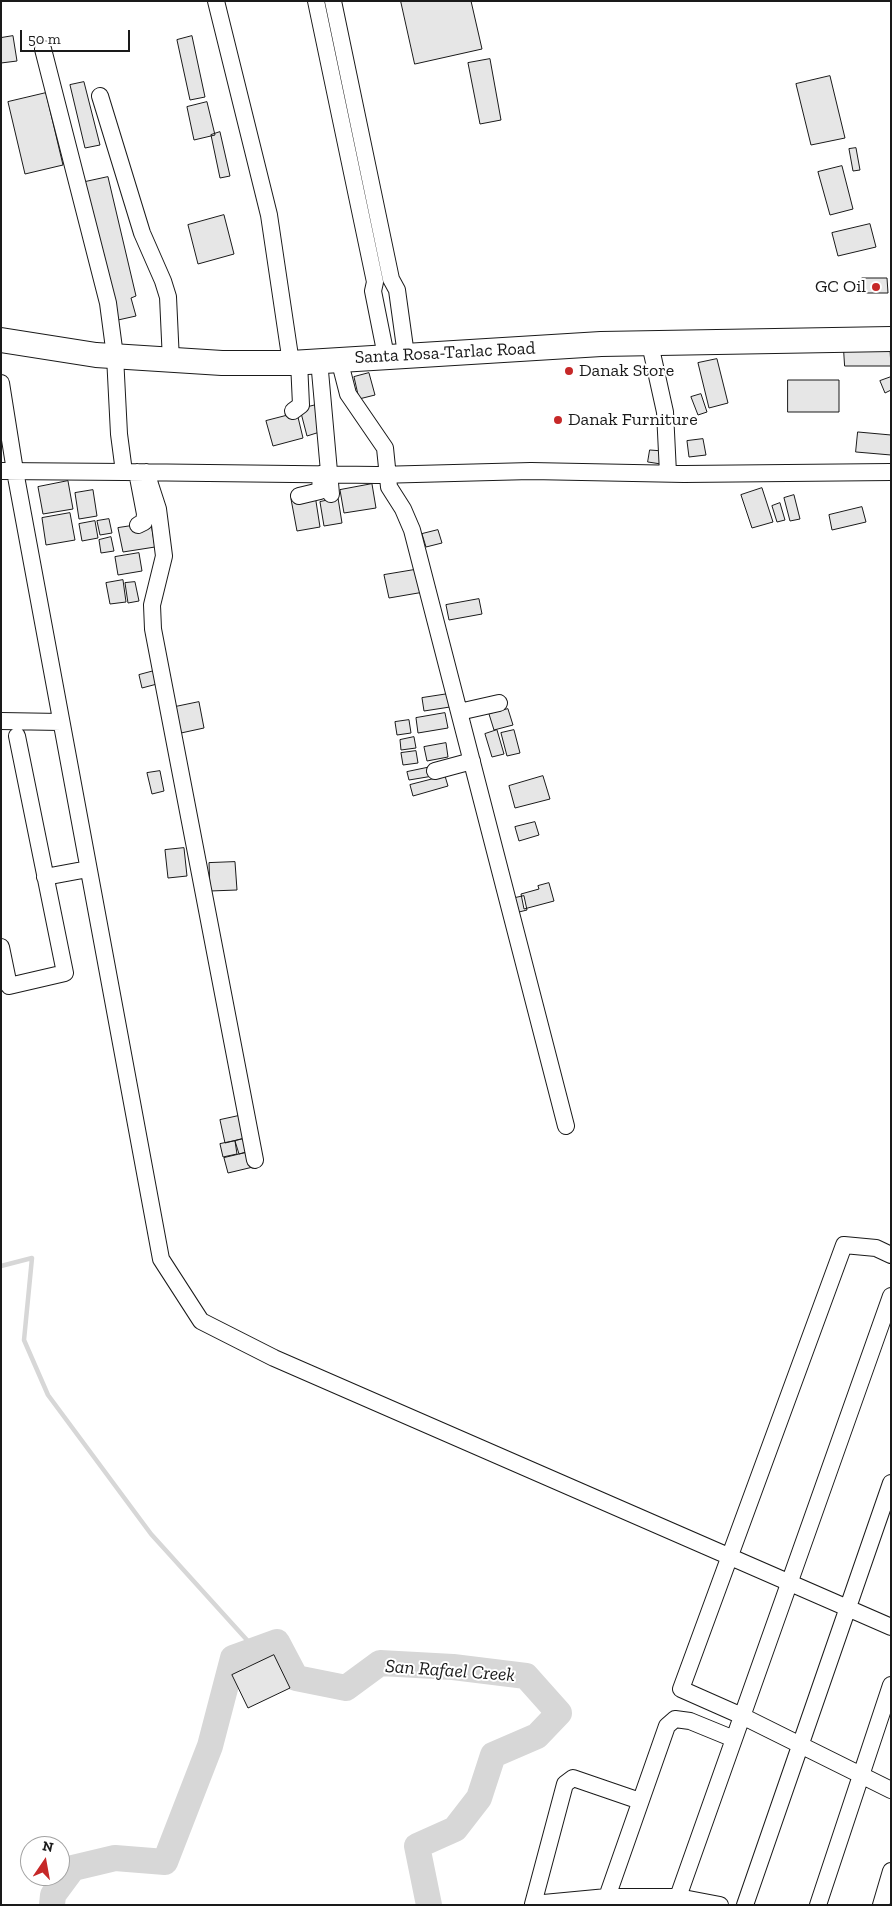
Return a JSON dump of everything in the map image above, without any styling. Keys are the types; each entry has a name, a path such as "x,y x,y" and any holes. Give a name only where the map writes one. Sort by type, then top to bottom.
{"highway":[{"name":"Santa Rosa-Tarlac Road","path":"1,340 115,356 171,361 312,361 650,344 891,338"}],"street":[{"path":"216,1 267,207 312,361 324,474 332,494"},
{"path":"316,1 374,282 373,291 396,356"},
{"path":"333,1 390,279 397,290 396,356"},
{"path":"43,49 108,303 115,356 119,434 136,472 158,509 164,556 152,605 152,629 255,1160"},
{"path":"100,96 142,233 168,297 171,361"},
{"path":"650,344 665,412 668,473"},
{"path":"293,410 301,405 312,361"},
{"path":"312,361 348,394 385,448 389,487 403,509 412,530 566,1126"},
{"path":"1,383 8,471 61,722 161,1259 201,1321 274,1358 891,1627"},
{"path":"8,471 387,476 541,471 668,473 891,472"},
{"path":"136,472 144,514 144,522 138,525"},
{"path":"299,496 320,491 324,474"},
{"path":"459,712 499,702"},
{"path":"1,720 61,722"},
{"path":"1,947 9,986 65,974 17,736"},
{"path":"435,771 472,761"},
{"path":"46,877 88,869"},
{"path":"891,1254 876,1248 844,1245 728,1556 681,1689 742,1716 891,1790"},
{"path":"678,1897 891,1296"},
{"path":"745,1905 891,1483"},
{"path":"818,1905 891,1685"},
{"path":"606,1897 667,1726 676,1719 690,1721 734,1739"},
{"path":"640,1801 573,1778 565,1784 533,1904 606,1897 678,1897 720,1905"},
{"path":"882,1905 891,1871"}],"building":[{"path":"401,1 471,1 482,49 415,64"},
{"path":"13,36 17,61 1,63 1,38"},
{"path":"192,36 205,97 190,100 177,40"},
{"path":"490,59 501,120 480,124 468,63"},
{"path":"830,76 845,138 811,145 796,84"},
{"path":"84,82 100,145 85,148 70,85"},
{"path":"46,93 63,165 25,174 8,102"},
{"path":"207,102 215,135 194,140 187,107"},
{"path":"220,132 230,176 220,178 211,135"},
{"path":"856,148 860,170 853,171 849,149"},
{"path":"842,166 853,209 830,215 818,172"},
{"path":"108,177 136,296 131,298 136,316 118,320 85,182"},
{"path":"224,215 234,254 198,264 188,225"},
{"path":"870,224 876,247 838,256 832,233"},
{"path":"862,278 887,278 888,293 862,293"},
{"path":"844,350 890,350 891,366 845,366"},
{"path":"717,359 728,403 709,408 698,363"},
{"path":"369,373 375,395 359,399 354,377"},
{"path":"891,377 891,390 885,393 880,381"},
{"path":"788,380 839,380 839,412 788,412"},
{"path":"701,394 707,412 698,415 691,397"},
{"path":"316,405 323,431 307,436 300,409"},
{"path":"297,413 303,438 273,446 266,421"},
{"path":"858,432 891,435 891,455 856,452"},
{"path":"703,439 706,455 689,457 687,441"},
{"path":"650,450 663,451 661,464 648,462"},
{"path":"68,481 73,509 43,514 38,487"},
{"path":"372,484 376,508 344,513 340,490"},
{"path":"762,488 773,522 752,528 741,495"},
{"path":"93,490 97,516 79,519 75,493"},
{"path":"315,495 320,527 297,531 291,499"},
{"path":"794,495 800,519 790,521 784,498"},
{"path":"338,498 342,523 324,526 320,502"},
{"path":"780,503 785,520 777,522 772,506"},
{"path":"862,507 866,522 832,530 829,515"},
{"path":"70,513 75,540 46,545 42,518"},
{"path":"109,519 112,533 100,535 97,521"},
{"path":"95,521 98,538 82,541 79,524"},
{"path":"151,523 155,547 123,552 118,528"},
{"path":"438,530 442,543 426,547 422,534"},
{"path":"111,537 114,551 101,553 99,540"},
{"path":"139,553 142,571 118,575 115,557"},
{"path":"420,569 424,592 389,598 384,575"},
{"path":"123,580 126,602 110,604 106,583"},
{"path":"135,582 139,601 128,603 125,583"},
{"path":"479,599 482,614 449,620 446,605"},
{"path":"154,671 157,684 142,688 139,675"},
{"path":"448,694 450,707 424,711 422,698"},
{"path":"199,702 204,728 181,733 175,707"},
{"path":"508,709 513,725 494,730 489,714"},
{"path":"445,713 448,728 418,733 416,718"},
{"path":"409,720 411,733 397,735 395,722"},
{"path":"497,730 504,754 492,757 485,734"},
{"path":"514,730 520,753 507,756 501,733"},
{"path":"414,737 416,748 401,750 400,740"},
{"path":"446,743 448,757 427,761 424,747"},
{"path":"416,751 418,763 403,765 401,753"},
{"path":"431,767 433,776 409,780 407,772"},
{"path":"160,771 164,791 152,794 147,773"},
{"path":"445,776 448,786 413,796 410,785"},
{"path":"543,776 550,799 515,808 509,786"},
{"path":"535,822 539,835 519,841 515,827"},
{"path":"184,848 187,876 168,878 165,850"},
{"path":"235,862 237,890 210,891 209,863"},
{"path":"549,883 554,901 524,909 521,894 539,889 538,886"},
{"path":"524,896 527,910 519,912 515,898"},
{"path":"243,1115 249,1137 225,1143 220,1120"},
{"path":"247,1138 250,1151 239,1154 235,1141"},
{"path":"235,1141 237,1154 223,1157 220,1144"},
{"path":"245,1153 253,1167 228,1173 224,1158"},
{"path":"274,1655 290,1688 248,1708 232,1675"}],"waterway":[{"path":"1,1266 32,1258 24,1340 48,1395 151,1534 256,1650"},
{"name":"San Rafael Creek","path":"52,1905 53,1895 73,1868 115,1858 165,1862 210,1746 233,1658 277,1642 296,1678 346,1688 380,1663 453,1667 526,1676 559,1713 537,1736 493,1755 479,1798 455,1829 417,1846 429,1905"}],"place":[{"name":"GC Oil","path":"876,287"},
{"name":"Danak Store","path":"569,371"},
{"name":"Danak Furniture","path":"558,420"}]}
